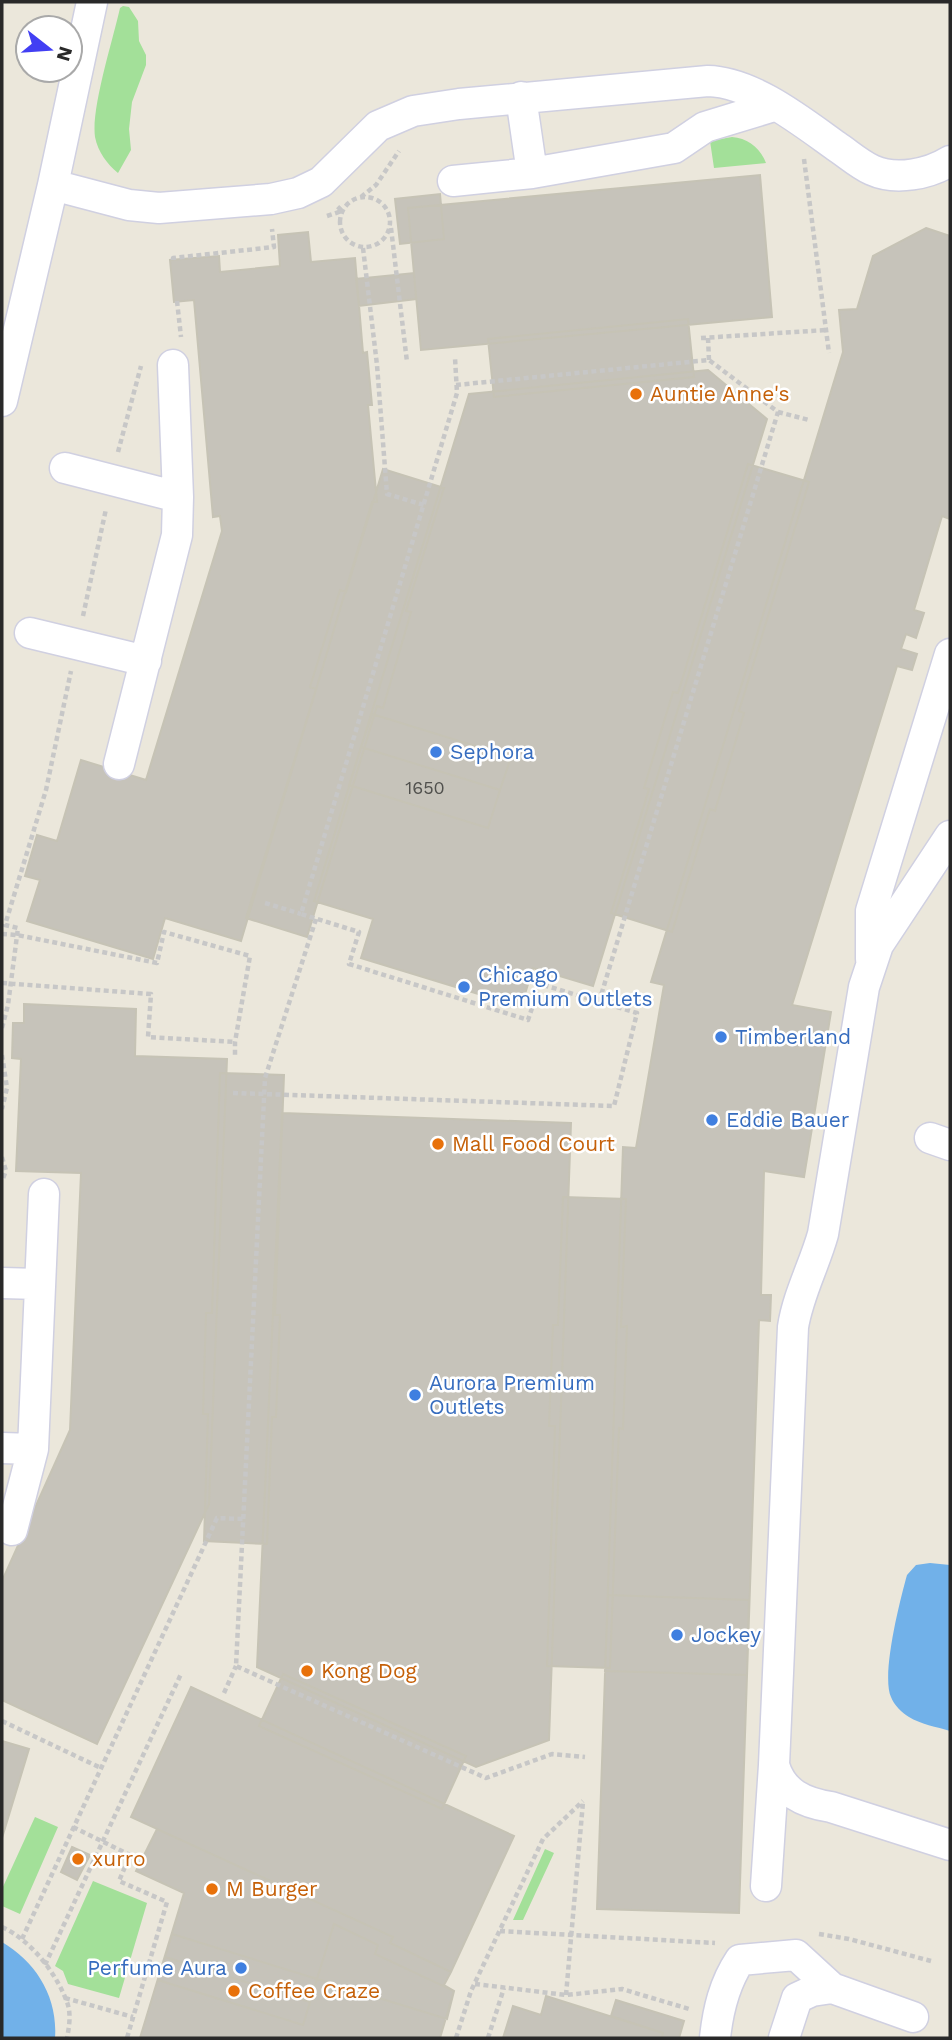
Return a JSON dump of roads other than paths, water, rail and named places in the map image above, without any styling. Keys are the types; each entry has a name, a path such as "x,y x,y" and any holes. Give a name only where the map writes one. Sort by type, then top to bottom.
{"lane":[{"path":"2,401 53,185 92,2"},
{"path":"53,185 129,205 159,208 271,199 298,193 321,182 379,126 413,111 521,97 722,82 752,93 873,171 905,175 925,172 950,161"},
{"path":"521,97 532,173"},
{"path":"453,181 532,173 674,148 705,127 774,106"},
{"path":"119,764 177,535 173,365"},
{"path":"65,468 178,497"},
{"path":"30,634 146,661"},
{"path":"871,963 871,911 950,654"},
{"path":"766,1886 774,1765 793,1327 796,1310 822,1234 864,988 871,963 878,945 950,836"},
{"path":"12,1530 33,1449 38,1284 44,1194"},
{"path":"2,1283 38,1284"},
{"path":"2,1448 33,1449"},
{"path":"774,1765 784,1787 811,1804 831,1807 950,1845"},
{"path":"716,2028 727,1978 740,1960 796,1955 832,1988 914,2017"},
{"path":"784,2038 797,1998 812,1991 832,1988"}],"water":[{"path":"916,1565 950,1565 950,1731 906,1715 894,1703 889,1686 890,1655 907,1575"},
{"path":"2,1942 35,1970 42,1982 53,2009 55,2038 2,2038"}],"place":[{"name":"Auntie Anne's","path":"636,394"},
{"name":"Sephora","path":"436,752"},
{"name":"Chicago Premium Outlets","path":"464,987"},
{"name":"Timberland","path":"721,1037"},
{"name":"Eddie Bauer","path":"712,1120"},
{"name":"Mall Food Court","path":"438,1144"},
{"name":"Aurora Premium Outlets","path":"415,1395"},
{"name":"Jockey","path":"677,1635"},
{"name":"Kong Dog","path":"307,1671"},
{"name":"xurro","path":"78,1859"},
{"name":"M Burger","path":"212,1889"},
{"name":"Perfume Aura","path":"241,1968"},
{"name":"Coffee Craze","path":"234,1991"}]}
